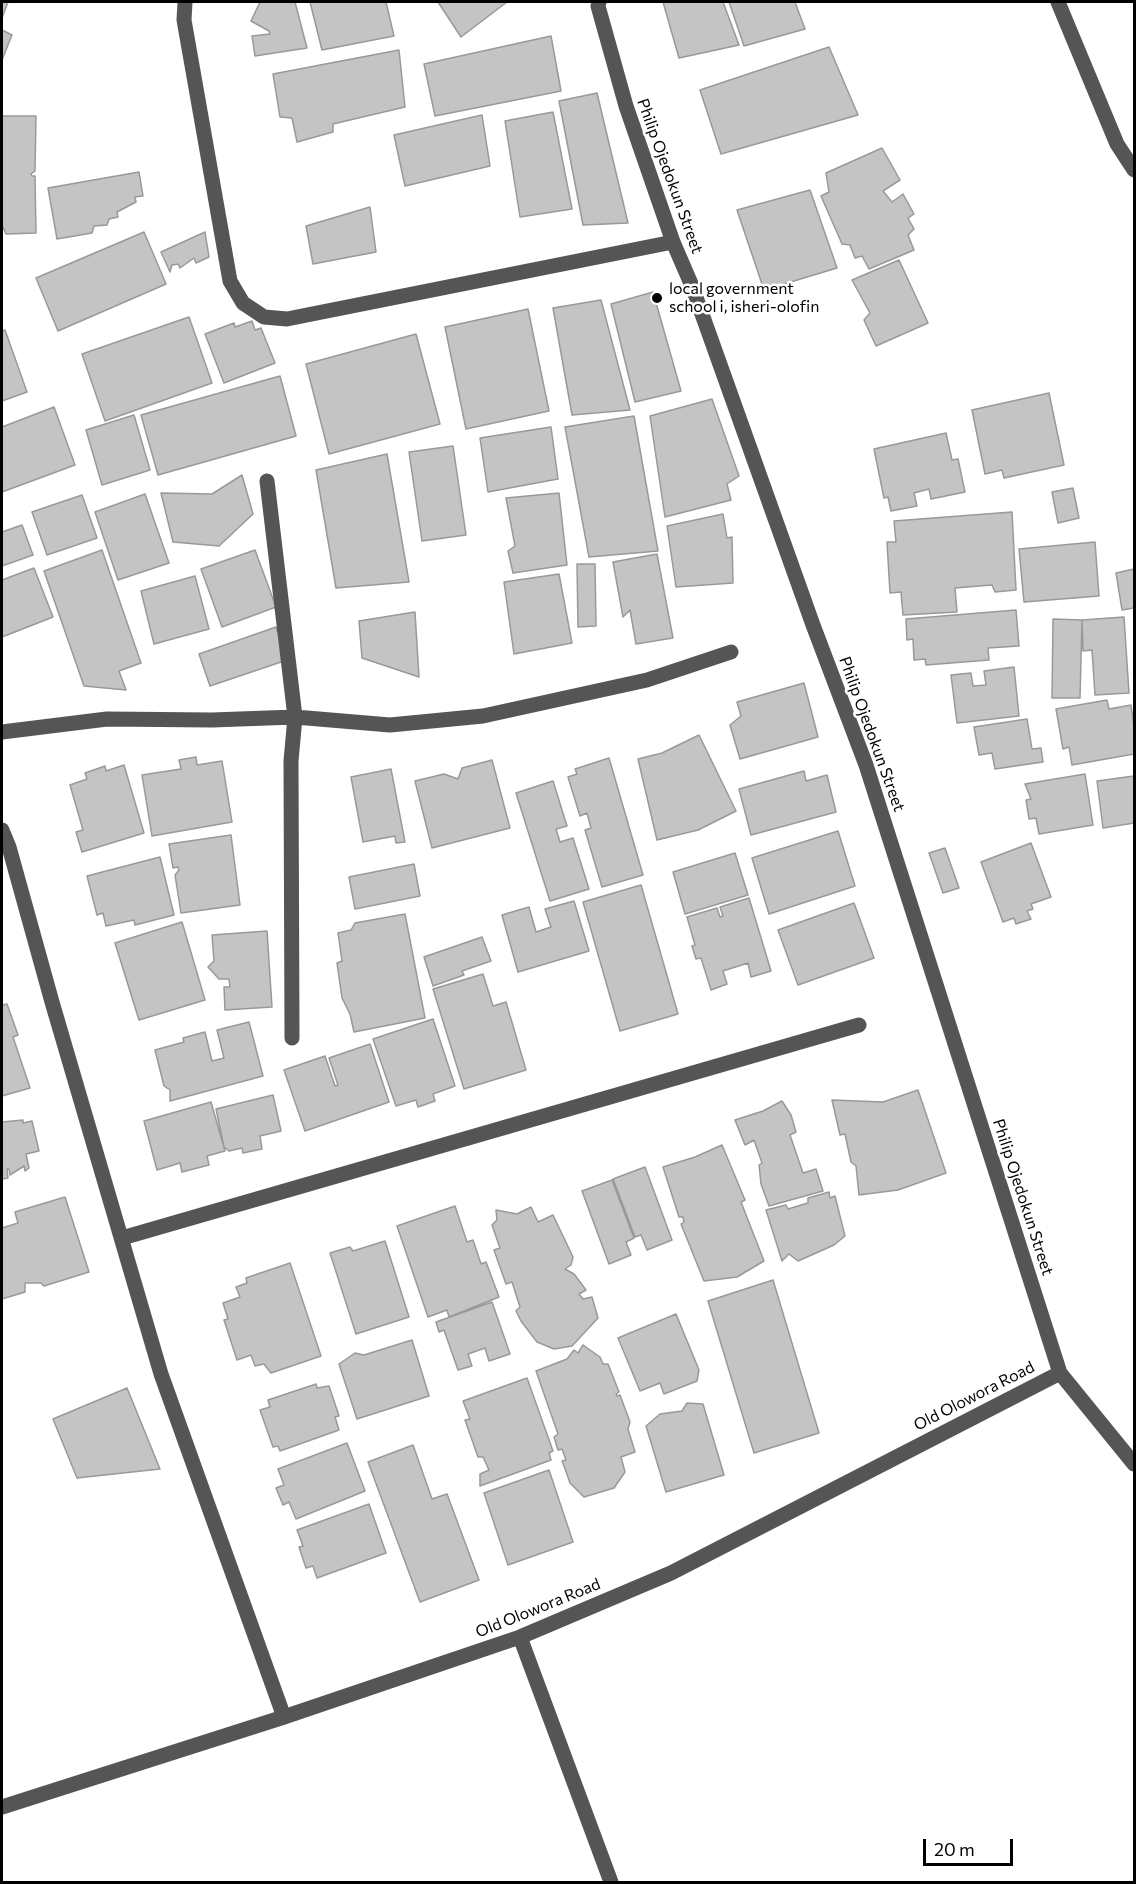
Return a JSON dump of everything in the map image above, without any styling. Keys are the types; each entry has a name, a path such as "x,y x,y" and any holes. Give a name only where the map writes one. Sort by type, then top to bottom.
{"street":[{"path":"185,2 184,20 230,281 243,303 264,317 287,319 673,242"},
{"name":"Philip Ojedokun Street","path":"599,2 598,6 626,106 673,242 692,286 866,765 1060,1373 1134,1464"},
{"path":"1058,2 1117,144 1134,170"},
{"path":"267,481 295,717 291,761 292,1038"},
{"path":"2,732 107,719 212,720 295,717 390,725 483,716 647,680 731,652"},
{"path":"2,830 9,847 161,1374 284,1717"},
{"path":"122,1238 859,1025"},
{"name":"Old Olowora Road","path":"2,1807 284,1717 520,1637 671,1573 1060,1373"},
{"path":"520,1637 610,1882"}],"building":[{"path":"2,2 8,2 2,18"},
{"path":"260,2 295,2 307,48 255,56 252,36 270,34 269,31 251,21"},
{"path":"310,2 386,2 394,36 322,50"},
{"path":"438,2 507,2 461,37"},
{"path":"663,2 723,2 739,45 679,58"},
{"path":"729,2 795,2 805,29 744,46"},
{"path":"2,30 12,35 2,60"},
{"path":"551,36 561,91 435,116 424,64"},
{"path":"829,47 858,115 721,154 700,90"},
{"path":"399,50 405,107 333,124 333,132 297,142 292,118 280,117 273,74"},
{"path":"597,93 628,223 583,225 559,101"},
{"path":"553,112 572,209 520,217 505,121"},
{"path":"482,115 490,166 405,186 394,135"},
{"path":"2,116 36,116 35,171 31,174 35,176 36,233 6,234 2,225"},
{"path":"882,148 900,180 883,191 892,202 903,194 914,214 908,218 914,229 908,235 914,250 869,269 862,256 855,258 850,245 842,244 821,196 829,192 826,173"},
{"path":"139,172 143,196 135,197 136,202 117,212 118,217 109,219 107,225 94,226 92,233 57,239 48,188"},
{"path":"810,190 837,268 764,290 737,210"},
{"path":"370,207 376,252 313,264 306,226"},
{"path":"144,232 166,284 58,331 36,278"},
{"path":"205,232 209,257 196,263 194,258 180,268 178,264 172,265 170,272 161,252"},
{"path":"899,260 928,323 876,346 864,320 870,313 852,280"},
{"path":"653,292 681,391 635,402 611,304"},
{"path":"601,300 630,410 572,415 553,308"},
{"path":"528,309 549,411 466,429 445,327"},
{"path":"189,317 212,383 105,421 82,354"},
{"path":"252,321 255,330 261,328 275,363 224,383 205,334 234,323 235,327"},
{"path":"5,330 27,392 2,401 2,331"},
{"path":"416,334 440,424 329,454 306,364"},
{"path":"280,376 296,436 158,475 141,415"},
{"path":"1049,393 1064,465 1004,478 1002,470 985,474 972,410"},
{"path":"712,399 739,476 727,484 731,500 665,517 650,416"},
{"path":"54,407 75,465 2,492 2,427"},
{"path":"134,415 150,470 102,485 86,430"},
{"path":"634,416 658,551 589,557 565,427"},
{"path":"551,427 558,479 488,492 480,438"},
{"path":"946,433 952,460 958,459 965,492 931,499 929,489 914,493 917,506 891,511 888,497 884,498 874,449"},
{"path":"453,446 466,535 422,541 409,452"},
{"path":"387,454 409,582 336,588 316,470"},
{"path":"242,475 253,514 219,546 173,542 161,493 212,494"},
{"path":"1073,488 1079,518 1058,523 1052,492"},
{"path":"559,493 567,565 513,573 508,551 515,546 506,498"},
{"path":"145,494 169,563 118,580 95,512"},
{"path":"82,495 97,538 47,555 32,512"},
{"path":"1012,512 1016,590 995,592 992,585 955,588 957,612 903,615 901,592 890,593 887,542 896,542 894,521"},
{"path":"723,514 727,538 732,537 733,583 676,587 667,526"},
{"path":"22,525 33,555 2,566 2,532"},
{"path":"1095,542 1099,596 1024,602 1019,549"},
{"path":"102,550 141,663 119,671 126,690 84,686 44,571"},
{"path":"255,550 276,607 222,627 201,569"},
{"path":"657,554 673,638 636,644 630,610 623,617 613,562"},
{"path":"577,564 595,564 596,626 578,627"},
{"path":"34,568 53,617 2,637 2,580"},
{"path":"1134,569 1134,608 1122,610 1116,573"},
{"path":"559,574 572,643 514,654 504,582"},
{"path":"195,576 209,629 154,644 141,591"},
{"path":"1016,610 1019,646 988,648 989,660 926,665 925,659 914,660 913,639 907,640 906,619"},
{"path":"415,612 419,677 362,658 359,621"},
{"path":"1124,617 1129,693 1095,695 1092,650 1083,651 1082,620"},
{"path":"1053,619 1082,620 1080,698 1052,698"},
{"path":"276,627 287,660 210,686 199,654"},
{"path":"1014,667 1019,716 957,723 951,675 971,673 973,686 986,685 984,671"},
{"path":"804,683 818,737 740,759 730,725 741,716 737,702"},
{"path":"1107,700 1109,709 1131,705 1134,754 1072,765 1069,747 1063,749 1056,709"},
{"path":"1027,719 1032,749 1041,748 1043,762 995,769 992,753 979,755 974,727"},
{"path":"699,735 736,811 698,830 657,840 638,759 662,753"},
{"path":"196,757 197,765 222,761 232,822 152,836 142,775 181,769 179,760"},
{"path":"609,758 643,875 602,887 585,830 591,828 587,813 580,816 568,777 577,774 575,769"},
{"path":"492,760 510,828 432,848 415,781 444,774 458,779 462,768"},
{"path":"124,765 144,833 82,852 76,832 83,830 70,785 87,779 85,773 105,766 106,771"},
{"path":"391,769 405,842 396,843 395,836 363,842 351,777"},
{"path":"804,771 806,781 827,775 836,812 751,835 739,789"},
{"path":"1085,774 1093,825 1039,834 1036,818 1029,819 1026,800 1031,799 1025,784"},
{"path":"1134,776 1134,823 1103,828 1097,781"},
{"path":"553,781 567,826 556,829 560,842 573,838 589,889 550,901 516,793"},
{"path":"838,831 855,886 769,914 752,858"},
{"path":"231,835 240,905 181,913 175,875 179,870 178,867 173,868 169,844"},
{"path":"1031,843 1051,897 1031,904 1033,909 1027,911 1031,919 1016,924 1014,918 1003,922 981,862"},
{"path":"945,848 959,888 943,893 929,853"},
{"path":"735,853 748,895 685,914 673,872"},
{"path":"160,857 174,915 135,925 134,920 106,926 103,913 97,915 87,876"},
{"path":"414,864 420,896 355,909 349,877"},
{"path":"641,885 678,1014 620,1031 583,902"},
{"path":"749,898 771,971 751,977 748,963 723,971 727,984 711,990 701,958 696,959 692,946 695,945 687,917 717,908 720,917 723,916 720,907"},
{"path":"574,901 589,951 518,972 502,915 529,907 536,932 551,927 545,909"},
{"path":"854,903 874,958 798,985 778,930"},
{"path":"405,914 425,1018 354,1032 350,1014 342,998 337,963 342,961 338,933 351,930 355,923"},
{"path":"182,922 205,1000 139,1020 115,943"},
{"path":"267,931 272,1007 225,1010 224,987 230,987 229,979 219,979 208,967 214,961 212,935"},
{"path":"482,937 491,961 462,971 464,975 433,986 424,957"},
{"path":"483,974 493,1006 506,1002 526,1070 464,1089 433,989"},
{"path":"7,1004 18,1035 13,1037 30,1088 2,1096 2,1005"},
{"path":"433,1019 455,1086 433,1094 435,1101 418,1107 416,1100 396,1106 373,1039"},
{"path":"249,1022 263,1076 170,1101 170,1090 164,1086 155,1050 184,1042 183,1038 205,1032 212,1061 224,1058 217,1030"},
{"path":"370,1044 389,1102 305,1131 284,1070 325,1056 335,1086 338,1085 329,1058"},
{"path":"918,1090 946,1173 898,1190 859,1195 856,1166 851,1162 845,1134 840,1135 832,1100 883,1102"},
{"path":"273,1095 281,1131 260,1136 262,1149 243,1153 242,1148 229,1151 224,1147 216,1109"},
{"path":"782,1101 791,1115 796,1132 790,1135 803,1173 816,1169 823,1191 769,1206 761,1184 759,1165 762,1163 754,1140 745,1145 735,1120 763,1111"},
{"path":"211,1102 225,1151 207,1156 209,1165 182,1172 180,1163 157,1170 144,1121"},
{"path":"23,1120 23,1123 32,1121 39,1151 26,1154 29,1168 25,1171 24,1166 10,1175 7,1169 8,1178 2,1179 2,1122"},
{"path":"722,1145 745,1200 741,1202 764,1261 737,1277 704,1281 681,1224 684,1222 683,1217 679,1217 663,1167 695,1157"},
{"path":"645,1167 672,1240 647,1250 641,1235 635,1237 613,1179"},
{"path":"612,1180 634,1238 626,1242 631,1255 609,1264 582,1191"},
{"path":"829,1192 830,1198 835,1196 845,1236 834,1245 798,1261 789,1254 782,1261 766,1210 786,1205 788,1209 808,1203 808,1198"},
{"path":"65,1197 89,1272 44,1286 41,1283 25,1283 25,1292 2,1299 2,1228 18,1223 15,1212"},
{"path":"455,1206 467,1242 473,1240 481,1264 486,1262 499,1297 449,1317 447,1310 428,1317 397,1226"},
{"path":"531,1207 538,1222 553,1215 573,1257 571,1265 565,1269 574,1274 586,1290 579,1294 583,1299 592,1297 598,1318 572,1346 554,1349 537,1342 516,1311 520,1307 512,1282 506,1284 494,1250 500,1248 492,1225 497,1220 496,1210 517,1214"},
{"path":"385,1241 409,1317 356,1334 330,1253 350,1247 353,1251"},
{"path":"290,1263 321,1356 271,1373 264,1364 255,1366 251,1355 237,1360 224,1320 228,1319 223,1303 240,1297 236,1287 247,1283 246,1278"},
{"path":"773,1280 819,1433 754,1453 708,1301"},
{"path":"492,1302 510,1354 489,1361 485,1348 468,1354 472,1366 458,1370 444,1330 439,1332 436,1322"},
{"path":"676,1314 699,1370 697,1381 664,1394 660,1383 640,1391 618,1338"},
{"path":"412,1340 429,1396 357,1419 339,1364 355,1353 364,1355"},
{"path":"583,1345 600,1357 603,1364 608,1364 619,1392 616,1394 620,1395 630,1422 628,1429 635,1452 621,1457 625,1472 614,1488 584,1497 570,1483 562,1461 566,1460 562,1449 558,1450 554,1437 558,1434 536,1371 567,1359 574,1350 578,1353"},
{"path":"527,1378 553,1451 549,1453 551,1460 480,1486 480,1474 489,1470 483,1457 478,1457 465,1420 470,1419 463,1401"},
{"path":"316,1384 317,1388 329,1386 339,1416 335,1417 339,1430 280,1451 278,1446 273,1447 260,1410 270,1407 268,1400"},
{"path":"127,1388 160,1469 77,1478 53,1419"},
{"path":"687,1403 703,1404 724,1475 666,1492 646,1426 660,1414 682,1411"},
{"path":"347,1443 365,1491 296,1519 289,1502 283,1505 276,1488 284,1485 278,1469"},
{"path":"413,1445 432,1499 447,1494 479,1580 420,1602 368,1462"},
{"path":"549,1470 573,1542 508,1565 484,1493"},
{"path":"369,1504 386,1553 317,1578 313,1566 306,1568 299,1547 303,1546 297,1530"}],"place":[{"name":"local government school i, isheri-olofin","path":"657,298"}]}
